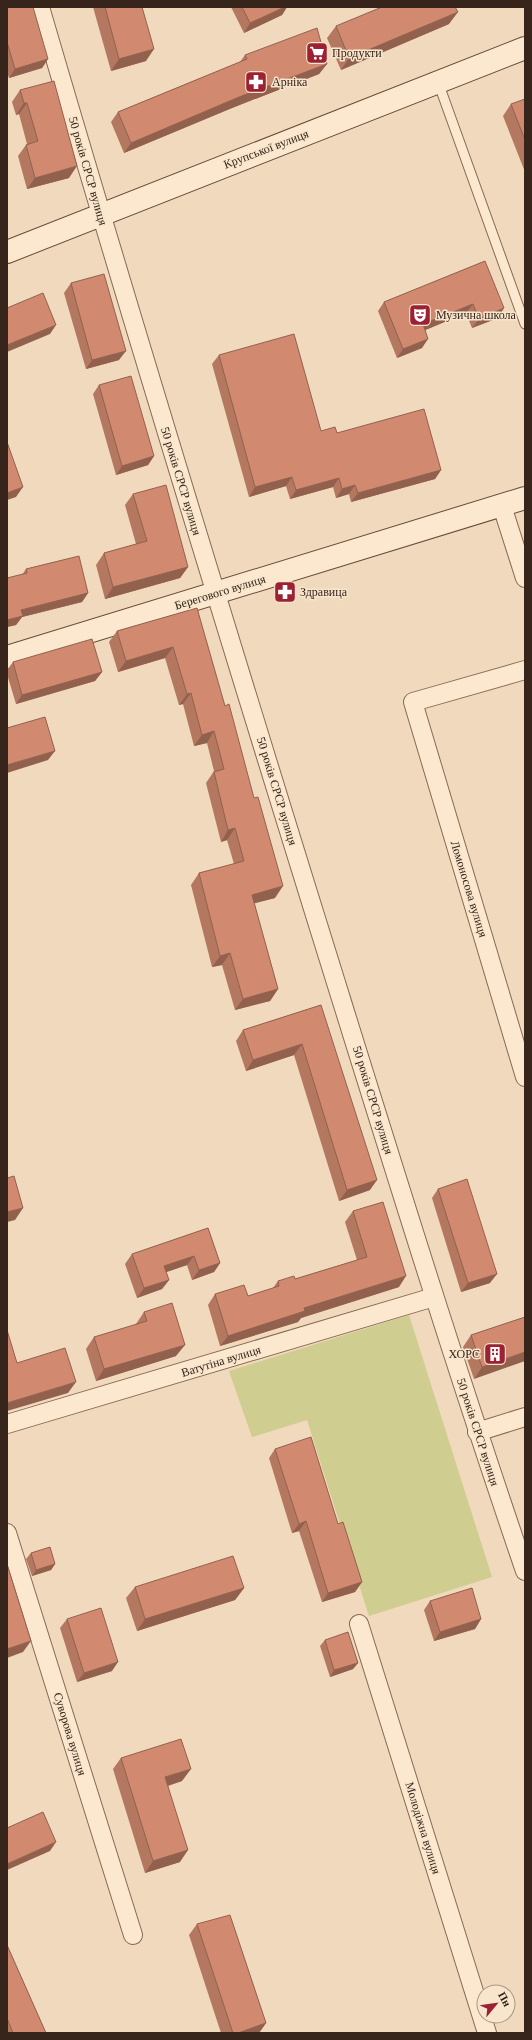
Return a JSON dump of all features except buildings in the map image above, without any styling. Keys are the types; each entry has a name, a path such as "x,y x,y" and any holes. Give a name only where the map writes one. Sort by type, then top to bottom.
{"main road":[{"name":"Крупської вулиця","path":"7,252 525,48"},
{"name":"Берегового вулиця","path":"7,657 525,498"}],"street":[{"name":"50 років СРСР вулиця","path":"40,7 100,215 215,593 434,1297 477,1432 525,1571"},
{"path":"502,506 525,578"},
{"name":"Ломоносова вулиця","path":"525,670 413,702 525,1077"},
{"name":"Ватутіна вулиця","path":"7,1424 434,1297"},
{"path":"477,1432 525,1418"},
{"name":"Суворова вулиця","path":"7,1532 133,1935"},
{"name":"Молодіжна вулиця","path":"359,1624 487,2033"}],"lane":[{"path":"438,82 525,324"}],"shaded area":[{"path":"409,1315 492,1577 369,1616 307,1420 252,1437 229,1371"}],"place":[{"name":"Продукти","path":"317,53"},
{"name":"Арніка","path":"256,82"},
{"name":"Музична школа","path":"420,315"},
{"name":"Здравица","path":"285,592"},
{"name":"ХОРС","path":"495,1354"}]}
